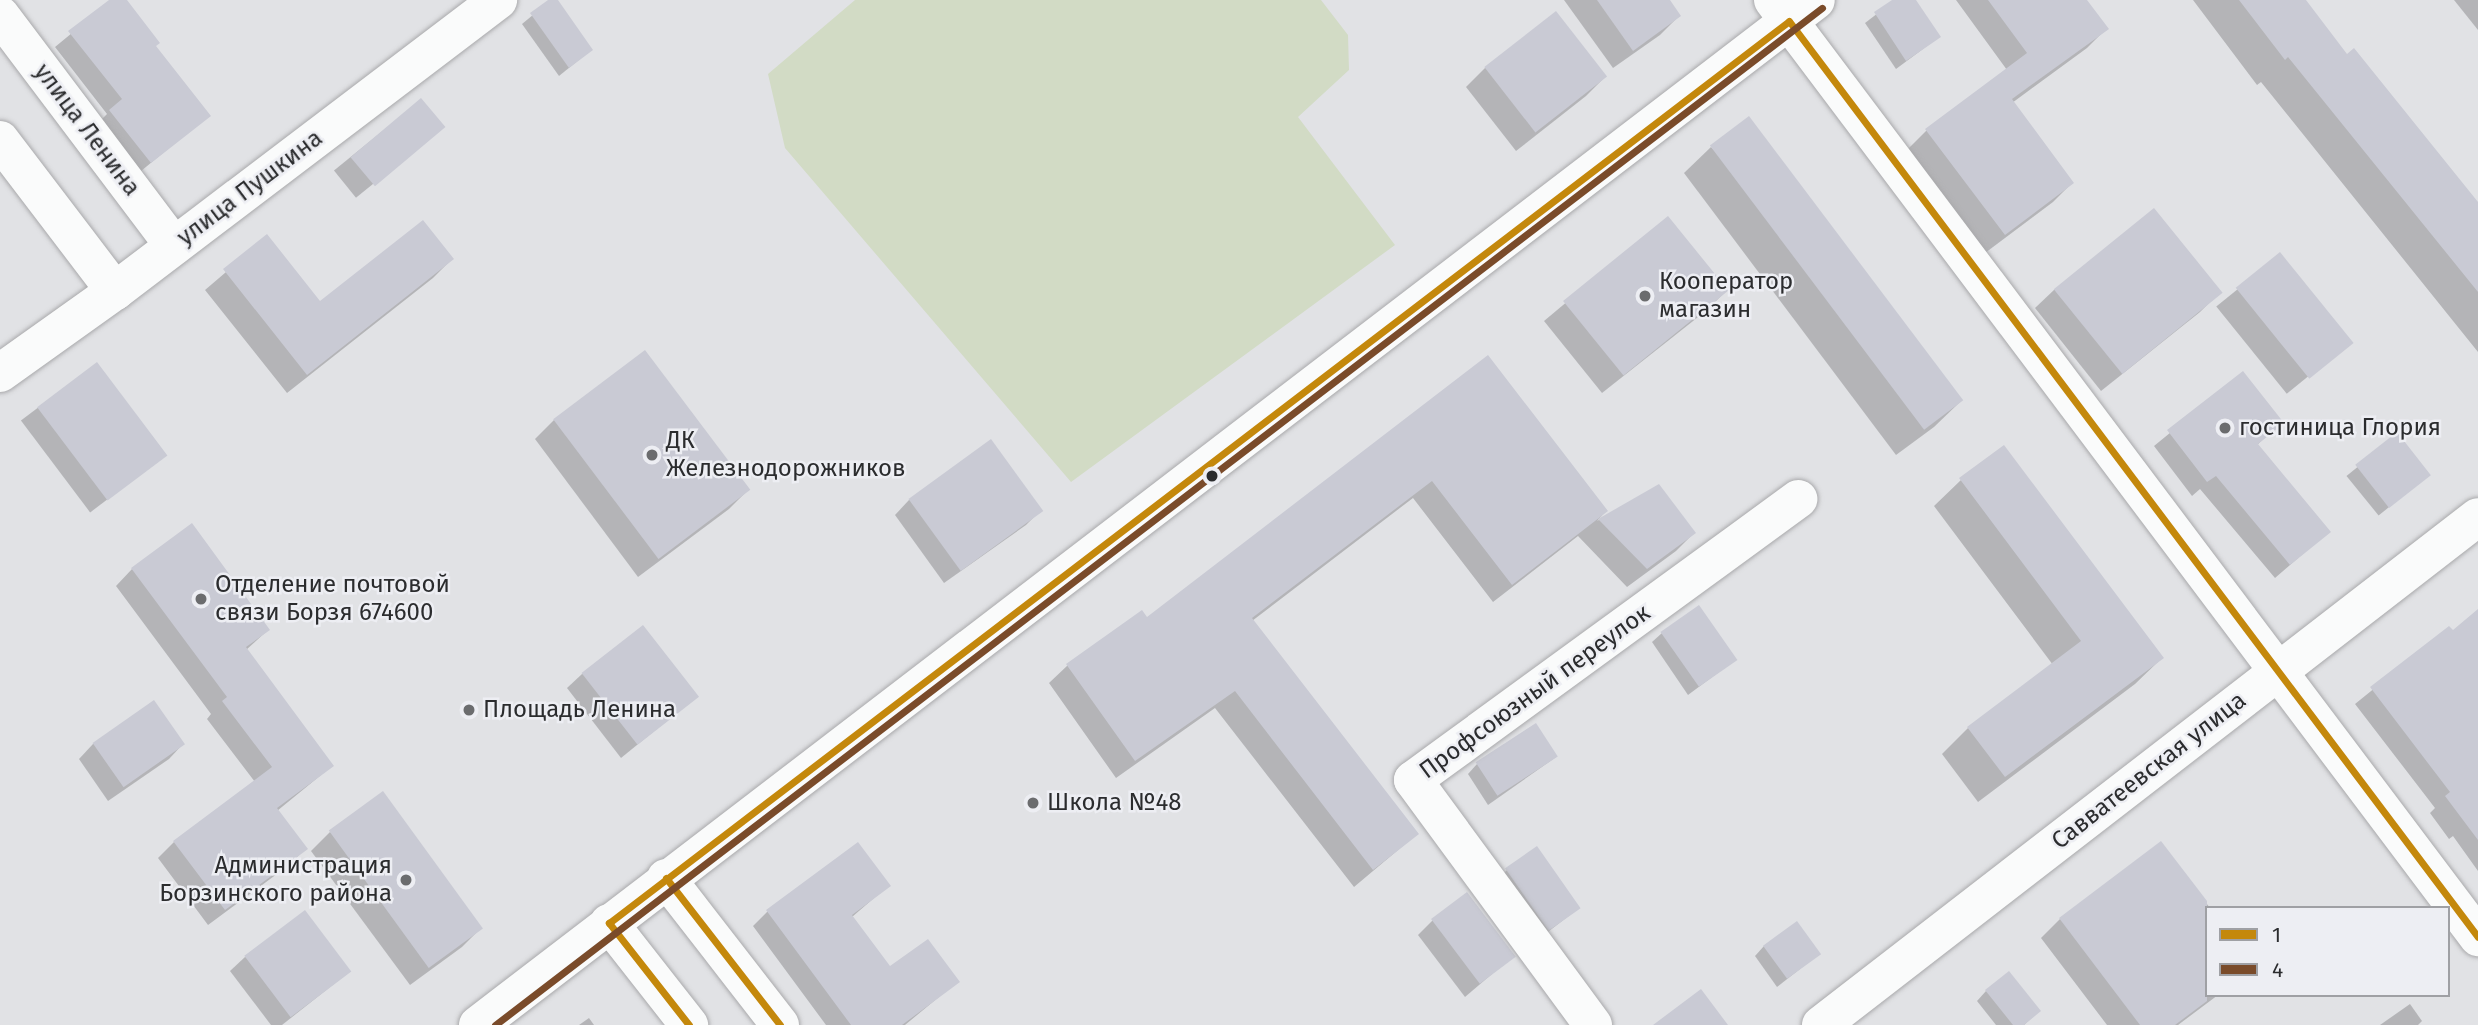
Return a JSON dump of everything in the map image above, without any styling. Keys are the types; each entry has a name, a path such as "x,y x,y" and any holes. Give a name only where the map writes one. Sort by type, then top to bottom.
{"main road":[{"name":"улица Пушкина","path":"0,373 115,291 498,0"},
{"path":"478,1025 1793,7 2279,671 2478,937"},
{"name":"улица Ленина","path":"0,15 174,246"},
{"path":"0,140 115,291"},
{"name":"Профсоюзный переулок","path":"1593,1025 1413,780 1799,499"},
{"name":"Савватеевская улица","path":"1821,1025 2478,517"},
{"path":"666,878 780,1025"},
{"path":"609,923 688,1025"}],"green space":[{"path":"855,0 1321,0 1348,35 1349,70 1298,117 1395,245 1071,482 785,148 768,74"}],"building":[{"path":"109,0 127,0 160,43 156,46 211,116 151,163 109,110 122,99 68,31"},
{"path":"548,0 558,0 593,50 569,68 530,13"},
{"path":"1597,0 1670,0 1681,16 1633,51"},
{"path":"1892,0 1916,0 1941,37 1906,61 1874,12"},
{"path":"1988,0 2087,0 2109,29 2012,99 2074,183 2005,235 1925,129 2027,53"},
{"path":"2239,0 2306,0 2347,54 2354,48 2478,202 2478,292 2288,57 2285,60"},
{"path":"1556,11 1607,76 1535,132 1484,67"},
{"path":"421,98 445,127 375,186 351,157"},
{"path":"1749,116 1963,400 1924,430 1710,145"},
{"path":"2154,208 2223,293 2122,374 2054,289"},
{"name":"Кооператор магазин","path":"1668,216 1728,291 1624,376 1563,301"},
{"path":"423,220 454,259 307,375 223,269 267,234 320,301"},
{"path":"2280,252 2354,343 2309,379 2236,288"},
{"name":"ДК Железнодорожников","path":"645,350 750,490 658,559 553,419"},
{"path":"1488,355 1608,511 1512,585 1432,481 1252,618 1419,834 1373,870 1235,691 1135,761 1066,664 1142,610 1147,617"},
{"path":"97,362 167,455 108,501 37,407"},
{"path":"2243,371 2284,423 2258,444 2331,532 2290,565 2216,476 2207,482 2167,430"},
{"path":"2397,432 2431,475 2389,508 2355,465"},
{"path":"991,439 1043,511 961,571 908,499"},
{"path":"2004,445 2164,658 2005,777 1967,727 2081,641 1959,478"},
{"path":"1659,484 1696,533 1647,569 1598,519"},
{"path":"192,523 270,630 246,647 334,766 277,808 308,849 225,910 173,841 272,767 222,701 227,697 131,568"},
{"path":"1699,605 1737,660 1699,687 1660,632"},
{"path":"2478,609 2478,840 2445,796 2450,792 2370,687 2449,626 2453,630"},
{"path":"643,625 699,697 638,745 582,673"},
{"path":"154,700 185,744 124,787 93,743"},
{"path":"1536,723 1558,757 1497,796 1476,762"},
{"name":"Администрация Борзинского района","path":"383,791 483,929 429,968 329,830"},
{"path":"2161,841 2207,901 2207,1001 2175,1025 2140,1025 2059,918"},
{"path":"858,842 891,886 852,915 890,966 928,939 960,982 902,1025 851,1025 766,910"},
{"path":"1537,846 1581,908 1549,931 1505,868"},
{"path":"1467,892 1516,957 1480,984 1431,919"},
{"path":"305,910 351,971 291,1017 244,956"},
{"path":"1797,921 1821,954 1787,979 1763,946"},
{"path":"2009,971 2041,1011 2024,1025 2013,1025 1985,990"},
{"path":"1701,989 1728,1025 1653,1025"}],"transit line":[{"name":"4","path":"495,1025 1822,8"},
{"name":"1","path":"1789,21 2478,937"},
{"name":"1","path":"689,1025 609,923 1789,21"},
{"name":"1","path":"666,878 780,1025"}],"place":[{"name":"Кооператор магазин","path":"1645,296"},
{"name":"гостиница Глория","path":"2225,428"},
{"name":"ДК Железнодорожников","path":"652,455"},
{"name":"Отделение почтовой связи Борзя 674600","path":"201,599"},
{"name":"Площадь Ленина","path":"469,710"},
{"name":"Школа №48","path":"1033,803"},
{"name":"Администрация Борзинского района","path":"406,880"}]}
